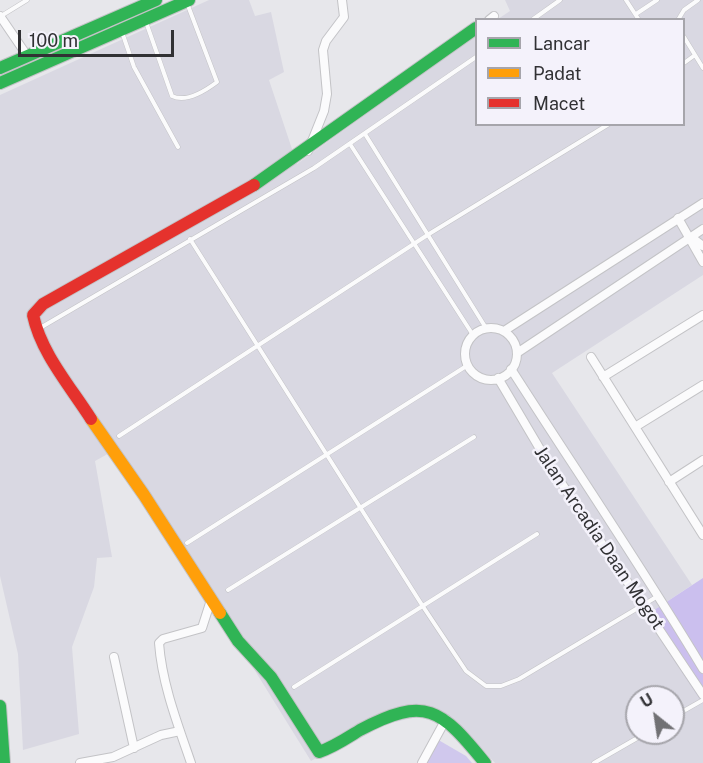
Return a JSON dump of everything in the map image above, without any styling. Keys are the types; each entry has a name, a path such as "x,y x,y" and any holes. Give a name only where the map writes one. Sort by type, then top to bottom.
{"main road":[{"path":"0,68 156,0"},
{"path":"0,83 121,29 141,8 187,0"},
{"path":"475,29 271,176 43,304 33,315 37,333 45,348 238,641 272,677 319,752 331,749 361,729 413,708 433,711 446,719 485,763"},
{"path":"0,706 4,763"}],"street":[{"path":"308,151 324,111 327,85 323,50 326,41 344,17 342,0"},
{"path":"0,16 28,57"},
{"path":"504,331 703,203"},
{"path":"678,218 700,250 703,262"},
{"path":"517,353 511,337 504,331 486,328 473,335 467,344 465,355 468,365 475,374 486,379 498,378 511,369 517,353 703,229"},
{"path":"603,377 703,315"},
{"path":"591,357 702,533"},
{"name":"Jalan Arcadia Daan Mogot","path":"511,369 629,555 659,595 703,669"},
{"name":"Jalan Arcadia Daan Mogot","path":"498,378 550,466 703,695"},
{"path":"635,428 703,385"},
{"path":"669,482 703,460"},
{"path":"191,763 160,659 159,643 163,639 202,628 212,600"},
{"path":"114,657 134,748"},
{"path":"422,763 446,719"},
{"path":"80,763 114,757 160,735 180,730"}],"lane":[{"path":"0,16 27,0"},
{"path":"141,8 172,96 179,99 190,97 217,82 187,0"},
{"path":"535,18 560,0"},
{"path":"626,0 638,18"},
{"path":"636,14 657,0"},
{"path":"679,18 684,10 698,0"},
{"path":"121,29 134,67 178,147"},
{"path":"685,38 703,68"},
{"path":"685,62 695,56"},
{"path":"40,328 350,144 475,58"},
{"path":"119,436 416,242 606,126"},
{"path":"365,134 486,328"},
{"path":"350,144 416,242 473,335"},
{"path":"190,239 326,456 466,671 486,686 501,686 519,679 659,595"},
{"path":"188,543 468,365"},
{"path":"228,590 474,437"},
{"path":"294,687 537,534"},
{"path":"685,710 703,700"},
{"path":"594,763 625,745"}],"shaded area":[{"path":"209,0 249,0 255,16 271,12 284,72 269,80 297,164 475,36 475,126 685,126 685,18 500,18 510,11 505,0 703,0 703,275 552,373 692,585 645,616 703,704 703,763 495,763 470,735 433,713 366,729 311,761 193,571 113,451 95,461 112,557 97,558 94,587 72,647 79,734 23,750 18,654 0,576 0,95"},
{"path":"703,578 703,704 645,616"},
{"path":"435,738 466,756 472,763 421,763"}],"traffic: fast":[{"path":"0,68 156,0"},
{"path":"0,83 189,0"},
{"path":"254,185 475,29"},
{"path":"220,613 238,641 271,677 319,752 383,719 417,711 431,713 444,720 485,763"},
{"path":"0,706 4,763"}],"traffic: slow":[{"path":"91,419 144,495 220,613"}],"traffic: jam":[{"path":"91,419 49,356 33,315 43,304 254,185"}]}
